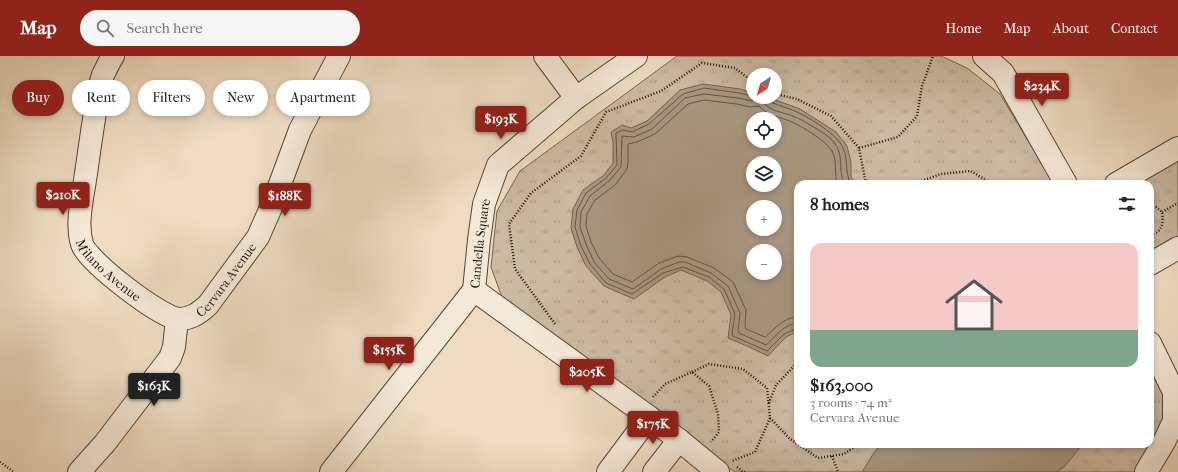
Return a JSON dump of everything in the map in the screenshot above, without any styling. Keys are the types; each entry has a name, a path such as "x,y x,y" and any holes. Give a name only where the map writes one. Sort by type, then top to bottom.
{"street":[{"name":"Milano Avenue","path":"112,56 102,76 93,123 79,227 82,244 95,262 120,282 150,305 166,315 177,319"},
{"name":"Cervara Avenue","path":"79,472 105,444 170,358 174,347 177,319 188,318 199,313 208,304 258,237 273,203 300,130 339,56"},
{"path":"545,56 576,98"},
{"name":"Candella Square","path":"636,56 576,98 498,165 484,204 474,290 651,408 679,440 718,472"},
{"path":"984,56 1003,72 1064,180"},
{"path":"1123,180 1178,148"},
{"path":"1154,262 1178,248"},
{"path":"332,472 474,290"},
{"path":"1146,472 1176,421 1174,392 1154,351"},
{"path":"608,472 651,408"},
{"path":"654,472 679,440"}],"path":[{"path":"859,148 898,137 917,116 922,86 933,56"},
{"path":"561,328 555,324 515,269 508,224 530,192 581,156 606,112 661,91 702,63 735,68 746,77"},
{"path":"782,96 797,99 831,116 859,148 865,180"},
{"path":"924,180 941,174 971,171 986,180"},
{"path":"1162,212 1178,203"},
{"path":"1154,206 1162,212 1163,219 1161,228 1154,234"},
{"path":"651,408 665,384 709,364 743,369 767,388 770,418 755,452 730,462 743,472 747,472"},
{"path":"769,404 776,385 794,366"},
{"path":"692,372 709,386 718,414 719,432 708,446"},
{"path":"770,418 794,442"},
{"path":"803,448 818,458 844,454 853,448"},
{"path":"832,456 838,472"},
{"path":"0,462 14,472"}],"green space":[{"path":"677,56 941,56 967,68 1000,94 1052,180 794,180 794,448 1148,448 1135,472 735,472 704,452 504,303 491,267 497,211 520,171"},
{"path":"1178,153 1178,245 1154,258 1154,180 1133,180"},
{"path":"1154,371 1165,393 1167,414 1154,438"}],"water":[{"path":"703,84 746,91 746,104 782,104 782,102 800,109 836,132 847,146 851,162 851,177 853,180 794,180 794,333 786,337 768,356 728,338 731,315 721,292 707,281 681,270 665,277 634,299 604,286 586,266 577,247 571,228 573,209 583,190 604,175 613,163 613,142 611,132 622,125 631,128 647,121 680,90"},
{"path":"878,448 1080,448 1065,466 1057,472 862,472"}]}
